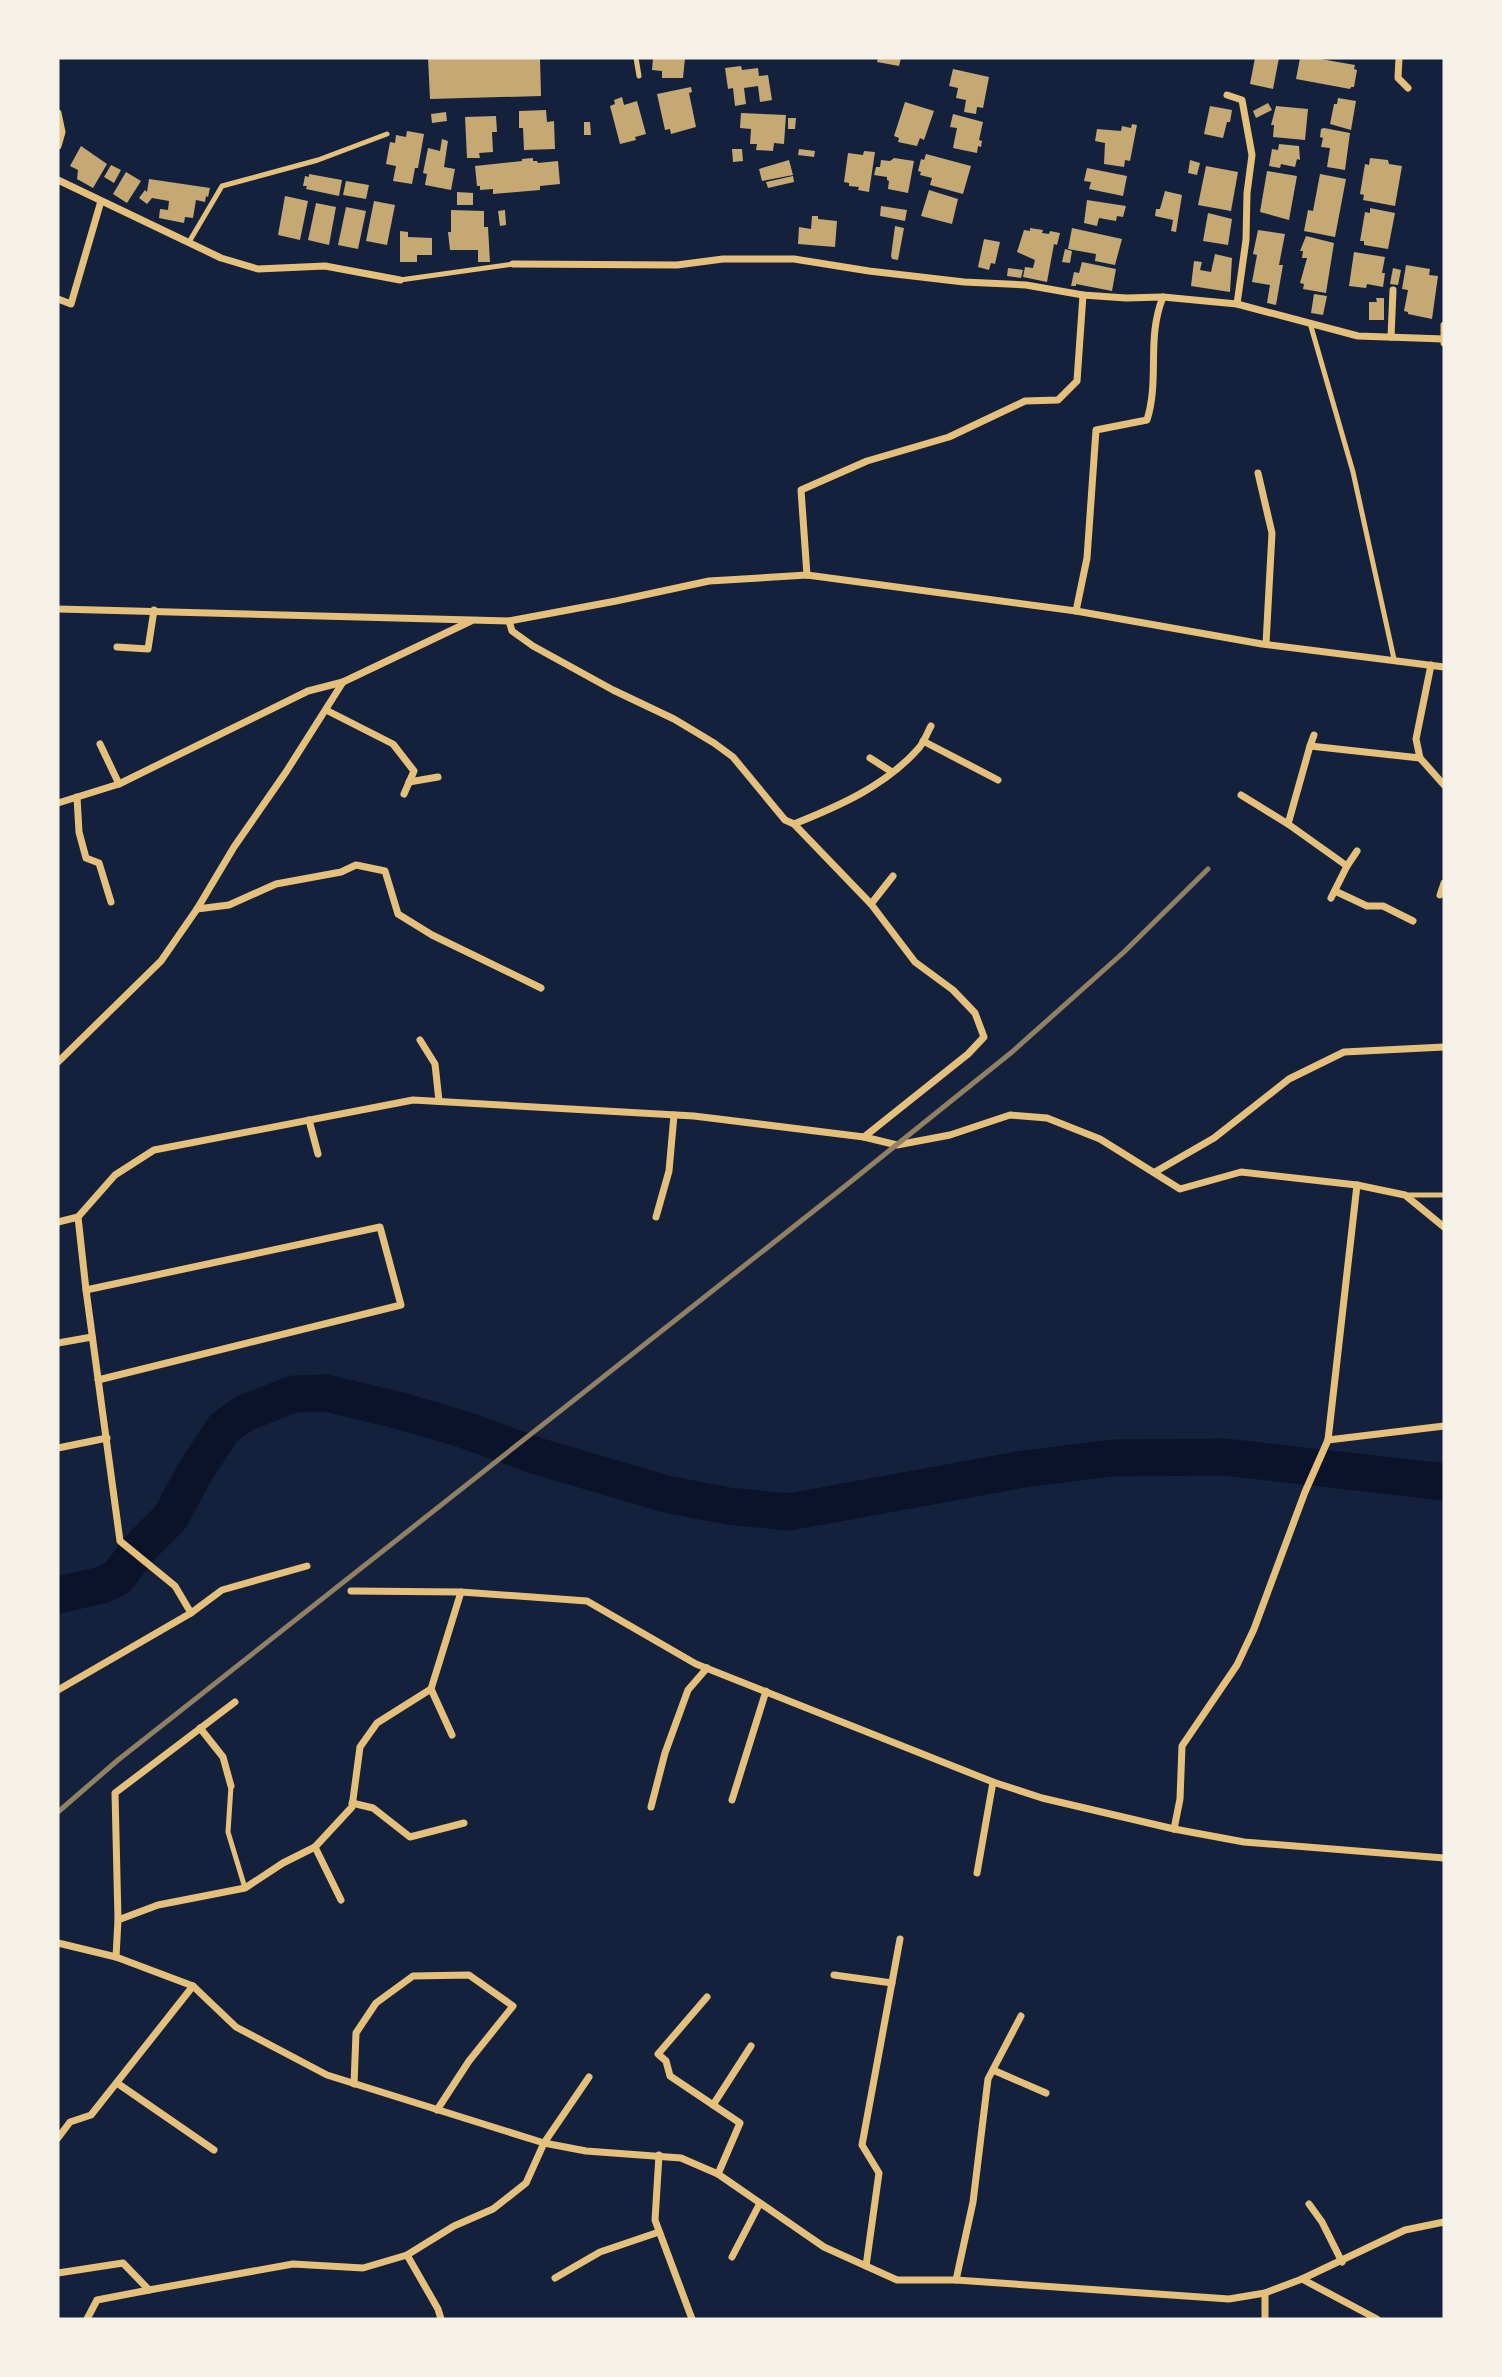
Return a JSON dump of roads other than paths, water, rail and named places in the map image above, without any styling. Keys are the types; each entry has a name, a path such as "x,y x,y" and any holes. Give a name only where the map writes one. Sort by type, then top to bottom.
{"street":[{"path":"1399,58 1398,78 1408,88"},
{"path":"1227,95 1242,100 1252,155 1247,192 1246,240 1237,304"},
{"path":"58,113 62,132 58,146"},
{"path":"58,180 220,258 258,269 325,265 400,281"},
{"path":"58,299 71,304 101,201"},
{"path":"513,264 677,265 723,258 794,259 964,282 1026,285 1083,295 1163,297 1237,304 1358,336 1444,340 1444,325"},
{"path":"1391,337 1393,289"},
{"path":"807,575 801,490 867,461 949,437 1025,401 1058,400 1077,381 1083,295"},
{"path":"1076,611 1087,558 1096,430 1147,421 1153,402 1155,379 1153,334 1163,297"},
{"path":"1258,473 1272,533 1266,644"},
{"path":"58,609 509,621 709,580 807,575 1076,611 1266,644 1444,667"},
{"path":"117,647 148,649 154,610"},
{"path":"58,803 119,784 308,691 344,682 471,621"},
{"path":"509,621 512,631 533,646 613,690 674,719 733,757 785,820 794,824 871,904 915,962 953,990 975,1013 984,1037 968,1054 864,1137"},
{"path":"1431,665 1416,739 1420,758 1444,785"},
{"path":"58,1062 161,961 344,682"},
{"path":"326,710 393,744 414,771 404,794"},
{"path":"794,824 840,806 892,772 919,748 931,726"},
{"path":"1289,824 1314,735"},
{"path":"923,741 998,780"},
{"path":"100,744 119,784"},
{"path":"1310,746 1420,758"},
{"path":"870,758 892,772"},
{"path":"409,782 438,777"},
{"path":"1241,795 1289,824 1347,866"},
{"path":"76,797 79,832 86,858 99,863 111,902"},
{"path":"1357,851 1333,895 1367,906 1383,906 1413,921"},
{"path":"197,909 229,905 276,884 341,872 356,865 384,870 398,914 432,935 541,988"},
{"path":"871,904 893,876"},
{"path":"420,1040 435,1064 439,1101"},
{"path":"1155,1172 1214,1138 1289,1079 1343,1052 1444,1047"},
{"path":"58,1222 78,1217 115,1175 154,1150 413,1100 674,1115 864,1137 897,1145 950,1135 1010,1115 1047,1118 1100,1139 1180,1189 1241,1172 1357,1185 1405,1195 1444,1227"},
{"path":"656,1216 669,1171 674,1115"},
{"path":"309,1120 318,1154"},
{"path":"1174,1829 1180,1798 1182,1746 1237,1665 1254,1629 1305,1492 1328,1440 1357,1185"},
{"path":"78,1217 120,1541 175,1586 191,1613"},
{"path":"86,1290 380,1227 401,1305 98,1380"},
{"path":"58,1343 92,1337"},
{"path":"1328,1440 1444,1426"},
{"path":"58,1448 107,1438"},
{"path":"58,1690 191,1613 222,1590 307,1566"},
{"path":"351,1591 461,1592 587,1601 696,1664 993,1782 1042,1798 1174,1829 1244,1842 1444,1858"},
{"path":"118,1920 158,1905 245,1888 283,1863 315,1847 352,1807 360,1747 377,1723 431,1689 461,1592"},
{"path":"651,1807 665,1753 688,1690 706,1668"},
{"path":"431,1689 452,1735"},
{"path":"732,1800 766,1691"},
{"path":"116,1957 118,1920 115,1793 235,1702"},
{"path":"200,1728 223,1757 231,1786"},
{"path":"977,1873 993,1782"},
{"path":"352,1803 373,1808 410,1837 464,1823"},
{"path":"315,1847 341,1900"},
{"path":"866,2266 879,2173 862,2145 900,1939"},
{"path":"58,1943 116,1957 193,1986 236,2027 327,2076 544,2143 586,2151 681,2158 718,2174 824,2247 897,2280 956,2280 1228,2299 1265,2292 1303,2279 1405,2230 1444,2222"},
{"path":"354,2084 356,2033 376,2003 414,1976 469,1975 513,2006 469,2061 437,2110"},
{"path":"834,1975 892,1983"},
{"path":"58,2138 70,2122 91,2115 193,1986"},
{"path":"707,1997 658,2054 666,2061 670,2076 740,2123 718,2174"},
{"path":"956,2280 972,2202 988,2079 1021,2016"},
{"path":"713,2105 751,2046"},
{"path":"993,2070 1046,2093"},
{"path":"87,2319 97,2300 293,2264 363,2267 407,2255 454,2226 493,2209 526,2183 544,2143 589,2077"},
{"path":"117,2083 214,2150"},
{"path":"659,2155 655,2220 692,2319"},
{"path":"732,2257 760,2203"},
{"path":"1308,2204 1322,2222 1342,2262"},
{"path":"555,2278 600,2252 659,2232"},
{"path":"407,2255 439,2309 441,2319"},
{"path":"58,2273 123,2263 149,2290"},
{"path":"1303,2279 1377,2319"},
{"path":"1265,2292 1265,2319"}],"lane":[{"path":"636,58 639,76"},
{"path":"189,242 222,186 318,160 387,134"},
{"path":"400,281 513,264"},
{"path":"1310,323 1353,472 1394,659"},
{"path":"1405,1195 1444,1195"},
{"path":"231,1786 228,1832 245,1888"}],"waterway":[{"path":"58,1595 102,1585 117,1578 141,1547 170,1518 223,1429 243,1414 293,1394 326,1393 401,1411 537,1456 666,1494 728,1506 789,1512 1024,1469 1112,1458 1225,1457 1444,1482"}],"railway":[{"path":"58,1812 118,1760 1012,1052 1124,952 1208,869"}]}
